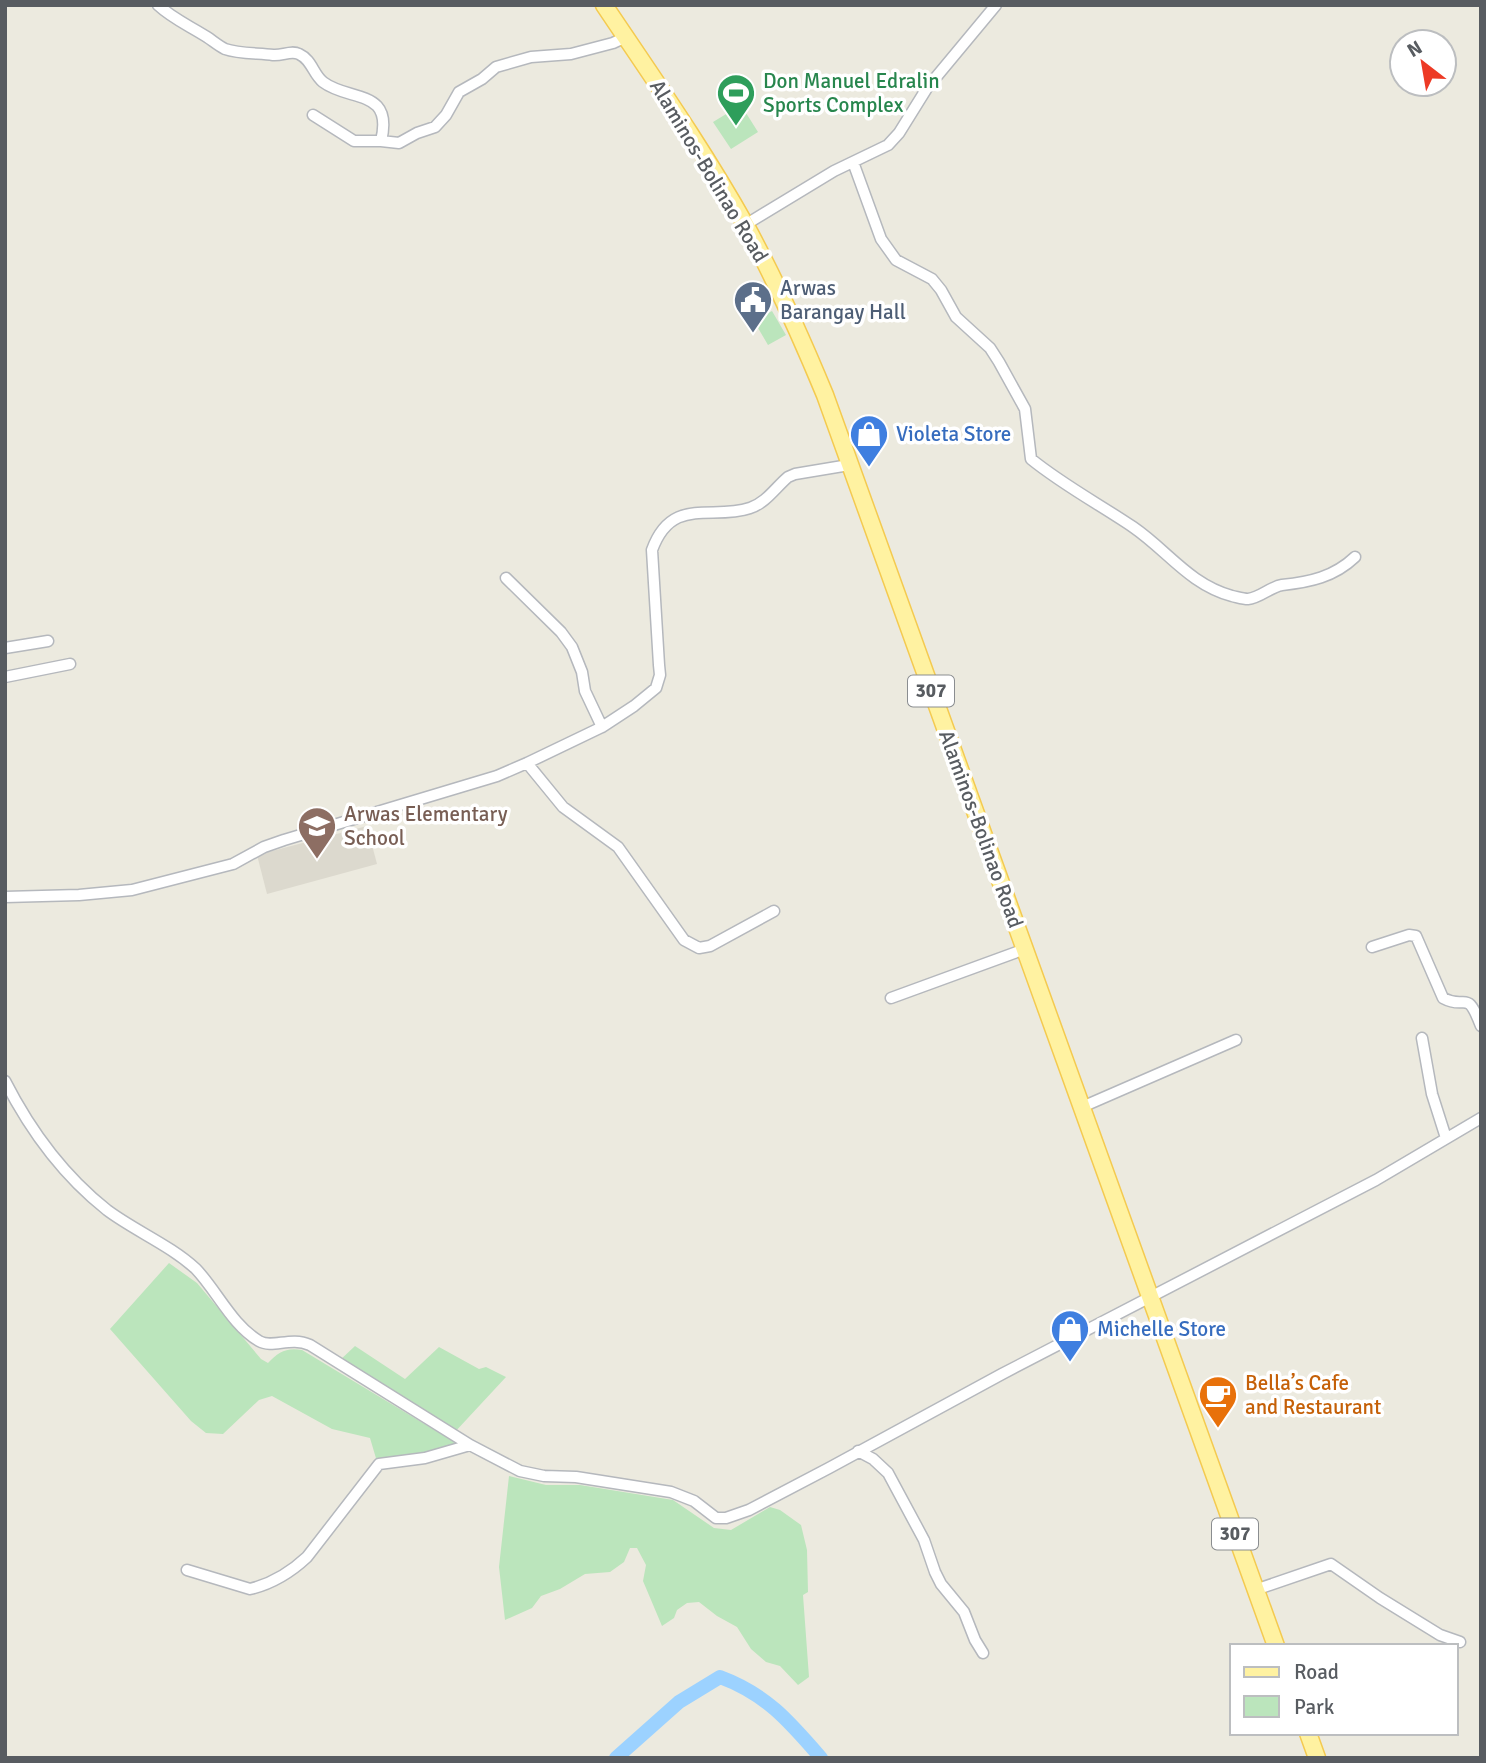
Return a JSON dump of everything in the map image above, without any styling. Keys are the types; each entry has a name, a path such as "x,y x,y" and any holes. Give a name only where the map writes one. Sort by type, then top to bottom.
{"main road":[{"name":"Alaminos-Bolinao Road","path":"604,5 707,161 745,225 793,317 825,395 1275,1644"},
{"path":"1309,1735 1317,1758"}],"street":[{"path":"158,5 176,20 225,49 275,55 294,52 301,54 326,84 370,100 383,118 385,127 381,141"},
{"path":"745,225 798,192 888,145 899,133 927,88 996,5"},
{"path":"313,115 354,141 399,143 435,127 446,115 459,92 482,79 496,67 531,57 571,54 626,37"},
{"path":"853,162 887,250 896,260 932,279 956,317 990,348 1025,409 1031,459 1047,472 1137,530 1202,584 1231,595 1249,599 1277,586 1317,579 1341,570 1354,557"},
{"path":"5,897 131,890 233,864 264,847 284,840 484,779 527,763 602,727 635,706 656,688 659,665 652,550 656,539 665,529 682,516 698,511 733,511 754,506 795,474 849,465"},
{"path":"506,578 561,632 572,647 580,664 585,691 602,727"},
{"path":"5,648 48,641"},
{"path":"5,677 70,664"},
{"path":"527,763 563,807 618,847 673,927 692,946 710,946 774,911"},
{"path":"1372,947 1416,936 1443,998 1451,1002 1469,1002 1481,1026"},
{"path":"891,998 1025,949"},
{"path":"1422,1038 1433,1094 1446,1138"},
{"path":"1082,1107 1236,1040"},
{"path":"5,1081 19,1109 68,1173 108,1210 194,1268 258,1340 266,1344 300,1340 310,1345 470,1446 520,1471 671,1492 694,1502 716,1518 726,1518 749,1510 1149,1297 1376,1180 1481,1118"},
{"path":"187,1570 250,1589 260,1586 297,1566 307,1557 379,1464 425,1458 470,1446"},
{"path":"858,1451 873,1459 888,1473 924,1540 935,1573 964,1612 983,1653"},
{"path":"1255,1590 1331,1564 1390,1604 1440,1634 1460,1642"}],"shaded area":[{"name":"Arwas Elementary School","path":"367,826 377,864 267,894 257,855"}],"green space":[{"name":"Don Manuel Edralin Sports Complex","path":"741,105 758,132 731,149 713,122"},
{"path":"772,311 786,335 768,345 754,321"},
{"path":"169,1263 197,1283 261,1359 268,1363 283,1351 302,1350 461,1446 378,1465 370,1438 332,1429 272,1396 259,1400 223,1434 206,1433 191,1421 110,1329"},
{"path":"355,1346 405,1379 439,1347 479,1369 486,1367 506,1377 454,1433 338,1362"},
{"path":"509,1476 546,1485 580,1485 673,1500 714,1528 731,1530 770,1507 780,1510 801,1525 807,1550 808,1592 803,1595 809,1677 798,1685 780,1666 766,1662 751,1649 737,1627 699,1602 687,1603 677,1610 674,1618 662,1626 643,1581 646,1565 637,1548 630,1548 624,1562 610,1572 585,1574 560,1589 541,1596 532,1608 505,1620 499,1567"}],"waterway":[{"path":"616,1758 679,1702 720,1677 764,1700 821,1758"}],"place":[{"name":"Don Manuel Edralin Sports Complex","path":"736,127"},
{"name":"Arwas Barangay Hall","path":"753,334"},
{"name":"Violeta Store","path":"869,468"},
{"name":"Arwas Elementary School","path":"317,860"},
{"name":"Michelle Store","path":"1070,1363"},
{"name":"Bella’s Cafe and Restaurant","path":"1218,1429"}]}
